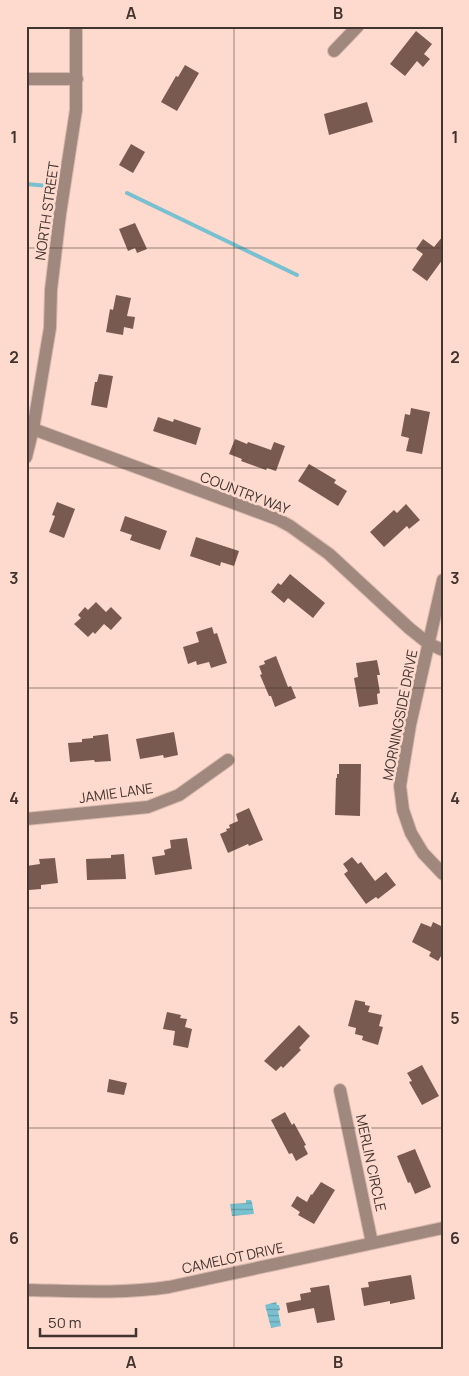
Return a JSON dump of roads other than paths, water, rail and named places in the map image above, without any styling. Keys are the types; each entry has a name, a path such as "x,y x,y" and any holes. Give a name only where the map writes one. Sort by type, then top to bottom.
{"street":[{"name":"NORTH STREET","path":"26,457 33,429 50,328 51,290 60,214 76,110 76,26"},
{"path":"334,51 358,26"},
{"path":"26,79 77,79"},
{"name":"COUNTRY WAY","path":"33,429 277,519 290,526 329,554 409,628 429,644 443,650"},
{"name":"MORNINGSIDE DRIVE","path":"443,580 410,725 400,786 403,810 411,833 423,853 443,874"},
{"name":"JAMIE LANE","path":"26,819 148,807 179,795 228,760"},
{"name":"MERLIN CIRCLE","path":"340,1090 372,1243"},
{"name":"CAMELOT DRIVE","path":"26,1290 118,1292 169,1287 443,1228"}],"water":[{"path":"246,1200 251,1200 254,1214 232,1216 230,1204 246,1203"},
{"path":"276,1302 279,1305 280,1310 278,1311 281,1326 271,1328 265,1305"}],"waterway":[{"path":"26,184 49,186"},
{"path":"127,193 297,275"}]}
